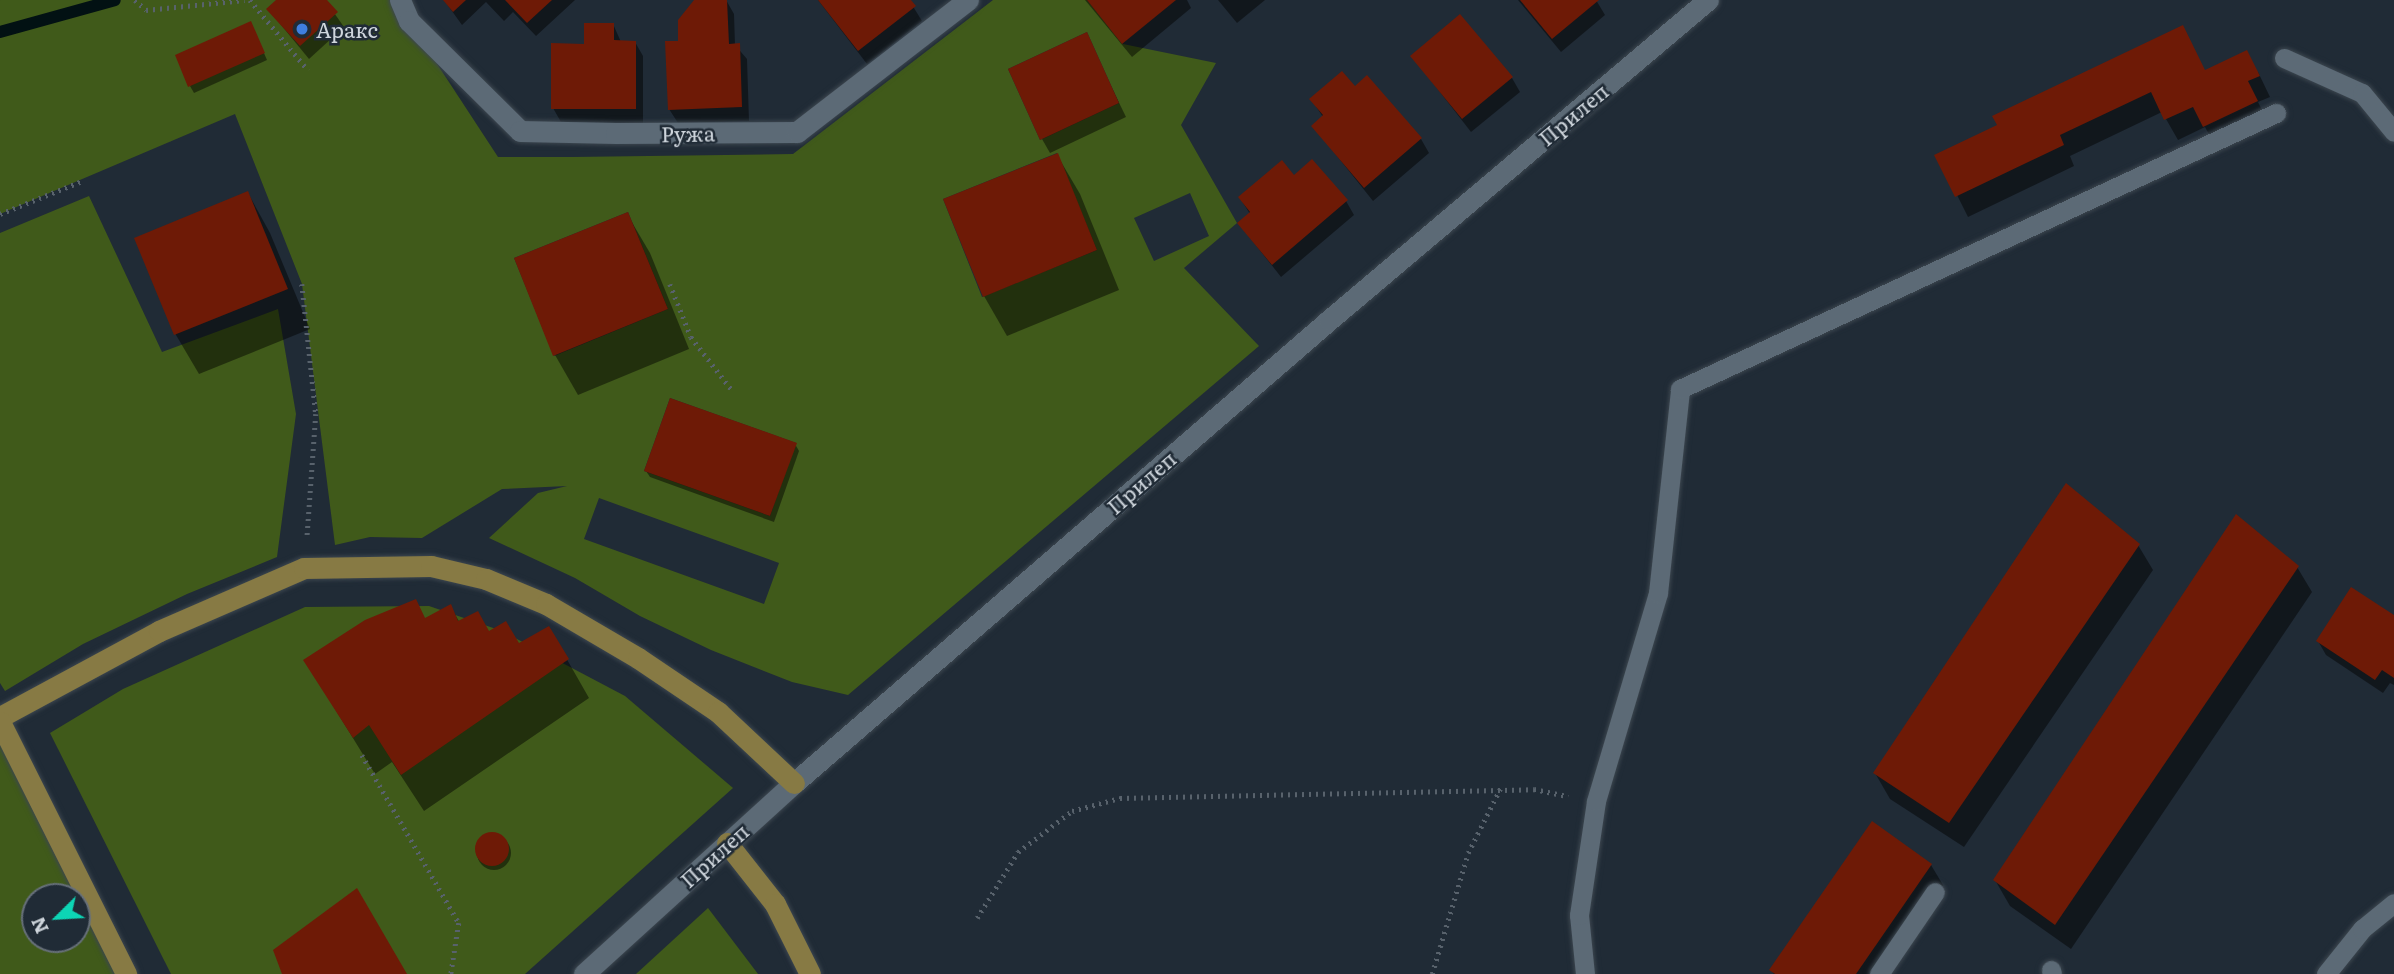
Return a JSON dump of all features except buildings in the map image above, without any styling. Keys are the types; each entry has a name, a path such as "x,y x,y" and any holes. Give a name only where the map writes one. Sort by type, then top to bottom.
{"main road":[{"path":"126,974 0,719 159,631 304,568 430,566 486,579 546,604 638,658 718,712 794,783"},
{"path":"727,843 775,904 810,974"}],"street":[{"name":"Ружа","path":"400,0 408,21 520,131 797,132 968,0"},
{"name":"Прилеп","path":"584,974 794,783 1318,329 1708,0"}],"lane":[{"path":"2284,58 2362,93 2394,132"},
{"path":"1585,974 1579,915 1596,801 1658,593 1680,389 2276,113"},
{"path":"1879,974 1936,892"},
{"path":"2326,974 2361,929 2394,903"}],"path":[{"path":"135,0 146,10 244,0"},
{"path":"250,0 308,70"},
{"path":"0,214 82,181"},
{"path":"302,284 316,414 304,568"},
{"path":"670,284 691,337 732,390"},
{"path":"362,755 459,923 451,974"},
{"path":"1432,974 1468,853 1500,789"},
{"path":"977,918 1018,852 1072,811 1120,798 1534,789 1596,801"}],"green space":[{"path":"0,0 400,0 409,21 498,157 572,157 793,154 993,0 1087,0 1123,44 1216,63 1181,125 1237,223 1184,268 1259,346 848,695 792,682 711,650 640,616 575,578 489,538 538,493 567,486 502,489 422,538 370,537 335,545 302,284 235,114 0,214","holes":["1087,32 1119,103 1040,140 1008,69","1057,153 1097,250 982,297 943,199","1190,193 1209,236 1154,261 1134,218","628,212 668,309 554,356 514,258","670,398 796,443 770,516 644,471","599,498 779,563 764,604 584,539"]},
{"path":"89,196 162,352 278,309 296,414 277,557 187,594 83,644 5,691 0,683 0,233"},
{"path":"429,606 502,631 625,696 733,788 525,974 171,974 50,733 123,689 305,607"},
{"path":"0,722 80,883 21,883 21,953 91,953 91,904 126,974 0,974"},
{"path":"708,908 758,974 636,974"}],"waterway":[{"path":"0,32 115,0"}],"place":[{"name":"Аракс","path":"302,29"}]}
